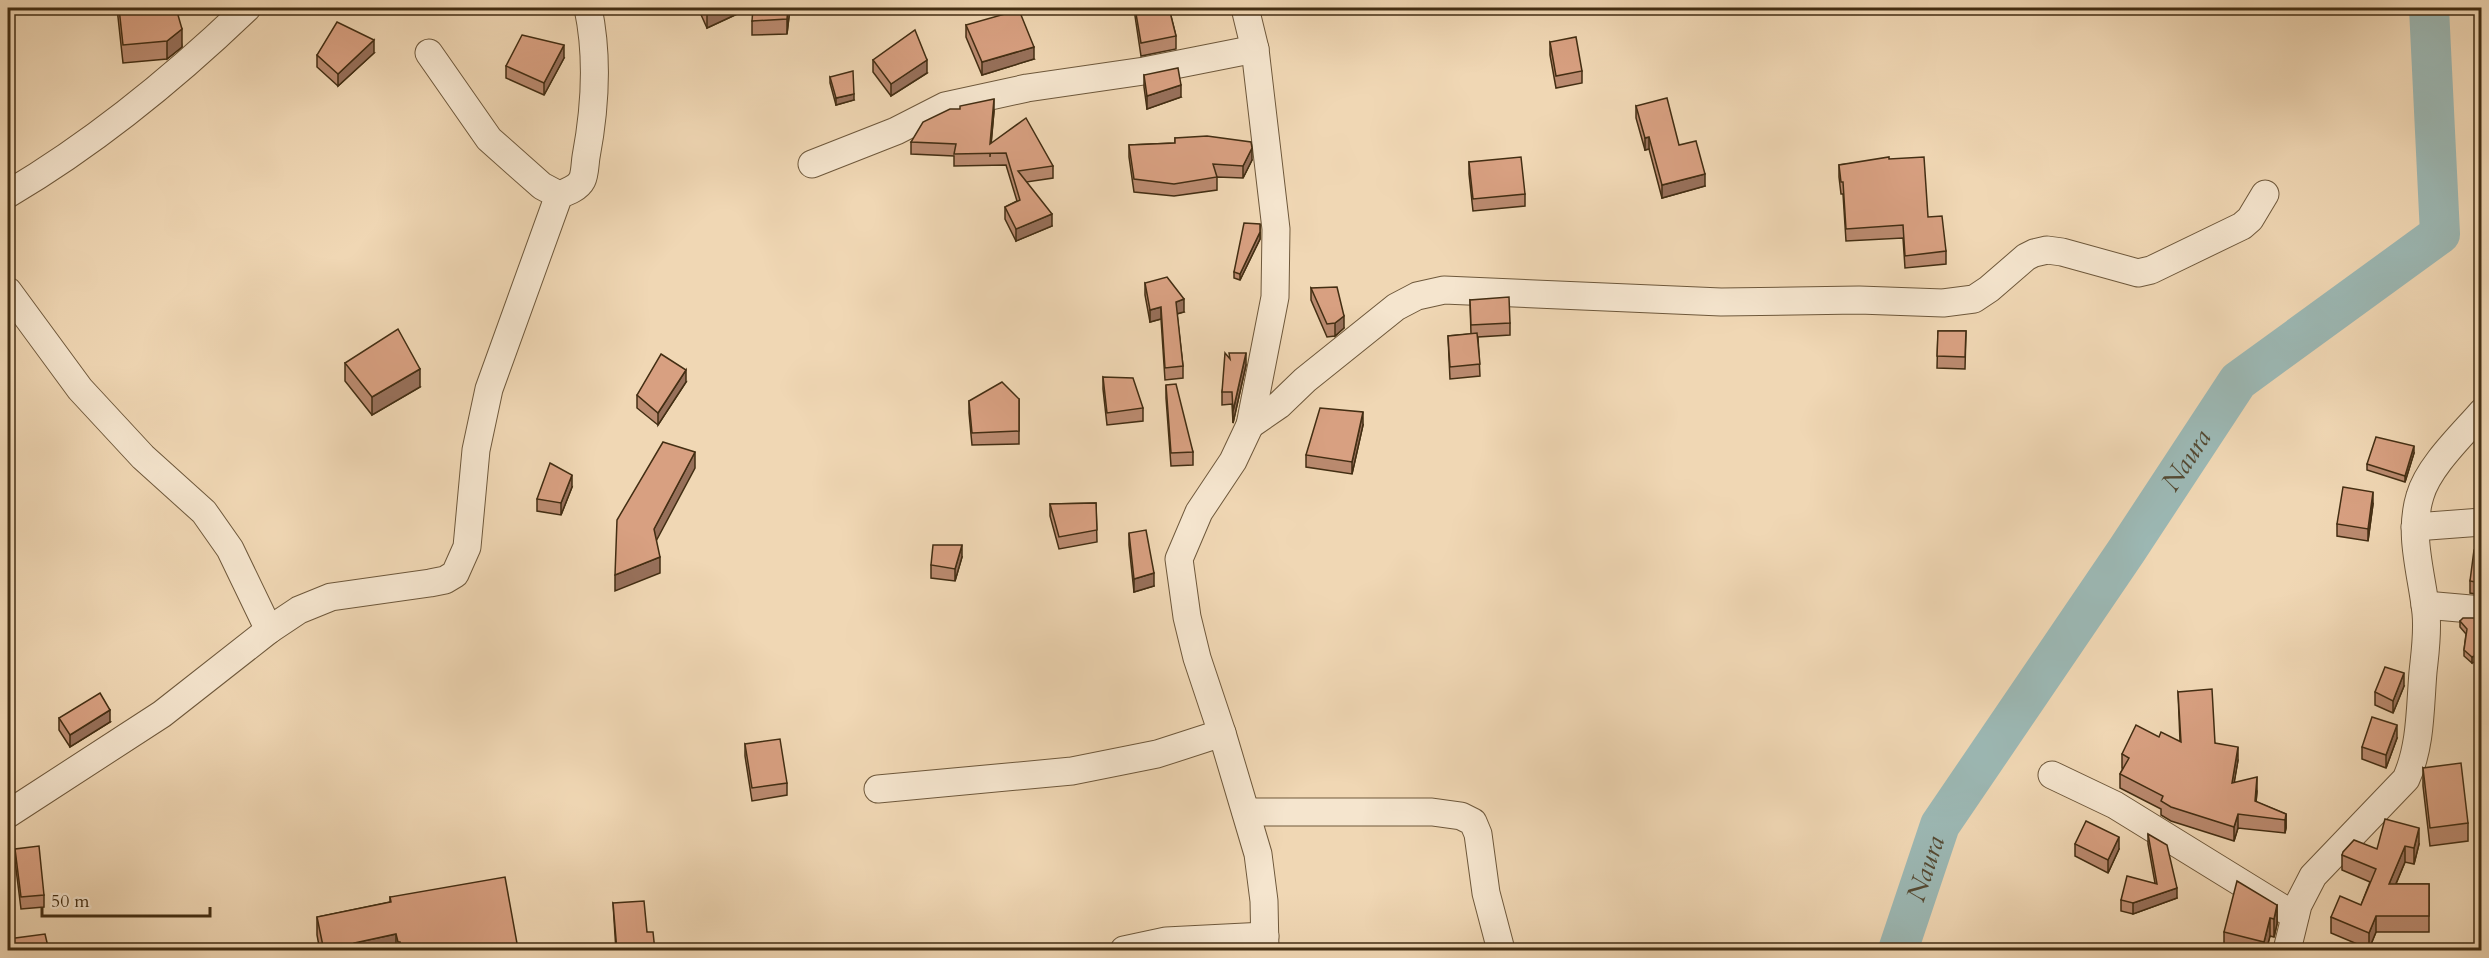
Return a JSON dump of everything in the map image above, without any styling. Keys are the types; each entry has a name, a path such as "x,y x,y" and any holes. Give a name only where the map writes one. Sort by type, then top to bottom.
{"street":[{"path":"8,194 87,143 129,112 209,45 247,8"},
{"path":"8,814 162,714 269,630 299,610 331,597 430,583 445,580 455,574 467,547 476,450 489,389 559,195 572,189 582,180 591,129 594,66 588,8"},
{"path":"1124,951 1167,941 1265,944 1258,854 1197,658 1187,617 1179,559 1199,512 1233,461 1251,425 1275,297 1276,229 1255,49 1245,8"},
{"path":"812,164 896,131 945,106 1027,88 1144,71 1255,49"},
{"path":"429,53 489,139 542,186 559,195"},
{"path":"1251,425 1279,405 1305,380 1396,307 1417,297 1444,290 1721,302 1859,300 1962,302 1974,299 1989,289 2025,257 2047,250 2062,252 2127,272 2138,273 2151,270 2242,226 2250,219 2265,194"},
{"path":"8,291 80,389 143,457 204,512 230,549 269,630"},
{"path":"2287,951 2298,905 2313,876 2406,779 2412,766 2419,729 2427,635 2415,540 2420,495 2426,479 2481,412"},
{"path":"2415,527 2481,522"},
{"path":"2425,605 2481,610"},
{"path":"878,789 1072,771 1157,754 1222,733"},
{"path":"2052,775 2115,805 2295,916"},
{"path":"1246,812 1432,812 1461,816 1473,822 1478,834 1486,893 1501,951"}],"building":[{"path":"119,8 176,8 182,29 167,41 123,45"},
{"path":"704,8 719,8 707,13"},
{"path":"753,8 788,8 787,19 752,21"},
{"path":"1135,8 1169,8 1176,36 1141,43"},
{"path":"1019,10 1034,47 982,62 966,25"},
{"path":"337,22 374,40 338,74 317,55"},
{"path":"915,30 927,60 891,84 873,60"},
{"path":"522,35 564,45 544,83 506,66"},
{"path":"1576,37 1582,71 1556,76 1550,42"},
{"path":"1178,68 1181,85 1147,96 1144,75"},
{"path":"853,71 854,94 836,98 830,77"},
{"path":"1667,98 1679,145 1696,141 1705,174 1662,185 1649,137 1645,138 1636,106"},
{"path":"994,99 990,144 1026,118 1053,166 1018,171 1052,214 1016,229 1005,207 1020,200 1006,153 954,154 956,144 911,142 923,122 950,109 960,109 960,106"},
{"path":"1207,136 1251,142 1252,148 1243,166 1213,164 1217,177 1174,184 1134,179 1129,145 1175,143 1175,138"},
{"path":"1521,157 1525,194 1473,199 1469,162"},
{"path":"1889,157 1889,159 1924,157 1928,217 1942,216 1946,251 1905,256 1903,225 1846,229 1843,182 1841,182 1839,165"},
{"path":"1244,223 1260,224 1260,232 1240,274 1234,272"},
{"path":"1167,277 1184,299 1176,302 1183,366 1165,368 1161,307 1150,310 1145,283"},
{"path":"1337,287 1344,316 1335,323 1327,324 1311,288"},
{"path":"1509,297 1510,323 1471,325 1470,300"},
{"path":"398,329 420,369 372,397 345,363"},
{"path":"1938,331 1966,331 1965,357 1937,356"},
{"path":"1477,333 1480,364 1450,367 1448,336"},
{"path":"1225,353 1230,359 1229,353 1246,353 1233,411 1232,392 1222,392"},
{"path":"661,354 686,370 658,413 637,395"},
{"path":"1103,377 1133,378 1143,408 1107,413"},
{"path":"1002,382 1019,399 1019,431 972,433 969,401"},
{"path":"1176,384 1193,452 1171,453 1166,385"},
{"path":"1320,408 1363,412 1352,462 1306,455"},
{"path":"2376,437 2414,446 2405,476 2367,464"},
{"path":"663,442 695,452 654,529 660,557 615,575 617,520"},
{"path":"550,463 572,475 561,503 537,499"},
{"path":"2343,487 2373,492 2368,529 2337,524"},
{"path":"1096,503 1097,530 1059,537 1050,504"},
{"path":"1146,530 1154,573 1134,579 1129,533"},
{"path":"933,545 962,545 955,569 931,565"},
{"path":"2474,550 2481,551 2481,583 2470,581"},
{"path":"2463,618 2481,618 2481,653 2472,657 2464,650 2467,629 2460,621"},
{"path":"2385,667 2404,673 2393,701 2375,692"},
{"path":"2212,689 2215,743 2238,747 2232,783 2257,777 2255,801 2286,814 2285,820 2238,814 2234,827 2171,807 2161,801 2163,796 2120,774 2129,758 2122,754 2136,725 2159,737 2161,732 2181,742 2178,692"},
{"path":"100,693 110,710 70,735 59,718"},
{"path":"2372,717 2397,725 2386,755 2362,747"},
{"path":"780,739 787,783 752,788 745,744"},
{"path":"2461,763 2468,823 2430,828 2423,768"},
{"path":"2385,819 2419,828 2414,848 2405,846 2389,884 2429,884 2429,916 2376,916 2369,933 2331,917 2340,896 2361,905 2376,869 2342,855 2343,852 2354,840 2377,849"},
{"path":"2086,821 2119,837 2108,860 2075,844"},
{"path":"2148,834 2167,845 2177,888 2133,903 2121,900 2127,876 2157,884"},
{"path":"39,846 44,895 21,897 15,849"},
{"path":"505,877 518,949 528,948 529,951 402,951 396,934 354,943 356,951 324,951 317,917 391,902 390,897"},
{"path":"2237,881 2277,905 2274,919 2270,918 2264,942 2224,932"},
{"path":"644,901 647,932 653,932 655,951 617,951 613,903"},
{"path":"45,934 49,951 8,951 8,939"}],"waterway":[{"name":"Naura","path":"1898,950 1940,825 2127,550 2238,381 2440,234 2429,8"}]}
